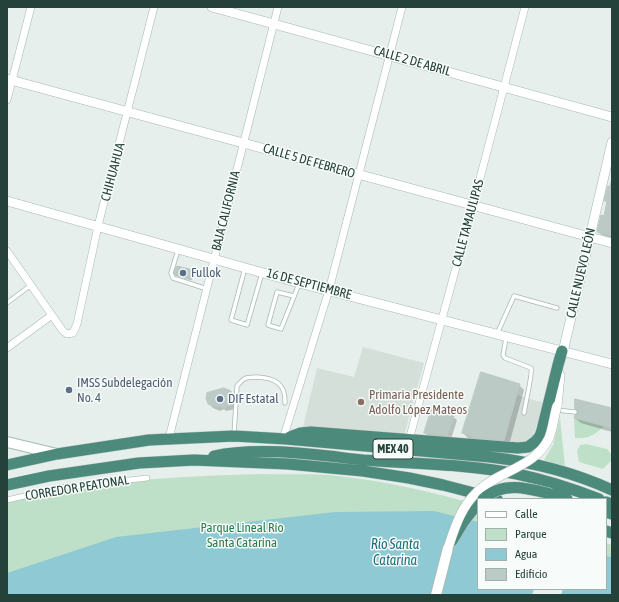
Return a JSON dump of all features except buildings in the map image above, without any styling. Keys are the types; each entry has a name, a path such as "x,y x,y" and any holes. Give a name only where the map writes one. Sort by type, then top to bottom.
{"highway":[{"path":"284,439 301,433 311,432 518,448 528,447 536,440 542,430 562,351"},
{"name":"MEX 40","path":"7,465 58,454 169,438 234,436 284,439 523,461 589,480 612,490"},
{"path":"194,460 219,455 264,452 294,453 457,467 518,474 596,498"},
{"name":"MEX 40","path":"7,485 49,476 139,463 194,460 288,464 363,471 436,483 493,498"},
{"path":"484,498 496,490 510,487 524,487 564,498"},
{"path":"448,548 464,521 477,504"}],"main road":[{"path":"7,442 58,454"},
{"path":"436,595 448,548"}],"street":[{"path":"7,100 10,79 31,7"},
{"name":"CHIHUAHUA","path":"52,315 65,333 70,334 75,331 98,226 154,7"},
{"name":"CALLE 2 DE ABRIL","path":"212,7 612,117"},
{"name":"BAJA CALIFORNIA","path":"169,438 278,7"},
{"path":"284,439 329,290 402,7"},
{"name":"CALLE TAMAULIPAS","path":"409,440 525,7"},
{"name":"CALLE 5 DE FEBRERO","path":"10,79 612,243"},
{"name":"CALLE NUEVO LEÓN","path":"448,548 462,510 477,492 494,479 528,462 536,456 549,438 556,408 562,351 612,142"},
{"name":"16 DE SEPTIEMBRE","path":"7,201 179,248 299,283 612,364"},
{"path":"7,251 52,315 7,348"},
{"name":"CORREDOR PEATONAL","path":"7,500 59,488 147,478"}],"lane":[{"path":"179,248 172,277 176,280 207,289"},
{"path":"245,267 231,320 247,325 263,272"},
{"path":"294,296 277,292 268,325 280,329 294,296 299,283"},
{"path":"7,303 31,285"},
{"path":"524,413 533,372 531,368 505,358 503,355 502,336 514,296 557,308"},
{"path":"234,436 237,386 245,378 253,377 273,379 285,392 285,403"},
{"path":"556,408 575,412"}],"shaded area":[{"name":"Primaria Presidente Adolfo López Mateos","path":"363,347 424,363 405,432 400,435 303,427 317,368 354,377"},
{"path":"517,395 544,403 531,442 503,446"}],"green space":[{"path":"560,418 565,466 544,460 553,445"},
{"path":"574,418 604,426 591,436 575,438"},
{"path":"586,444 607,449 611,454 611,461 603,469 579,462 577,451 580,445"},
{"name":"Río Santa Catarina","path":"262,474 338,476 409,488 477,505 477,590 607,590 607,543 612,545 612,595 7,595 7,501 55,490 81,486 184,477"}],"water":[{"name":"Río Santa Catarina","path":"434,511 477,522 477,590 607,590 607,556 612,557 612,595 7,595 7,573 116,537 335,512"}],"pier":[{"path":"534,590 563,590 561,595 532,595"}],"place":[{"name":"Fullok","path":"183,273"},
{"name":"IMSS Subdelegación No. 4","path":"69,390"},
{"name":"DIF Estatal","path":"220,399"},
{"name":"Primaria Presidente Adolfo López Mateos","path":"361,402"}],"park label":[{"name":"Parque Lineal Río Santa Catarina","path":"242,536"}]}
